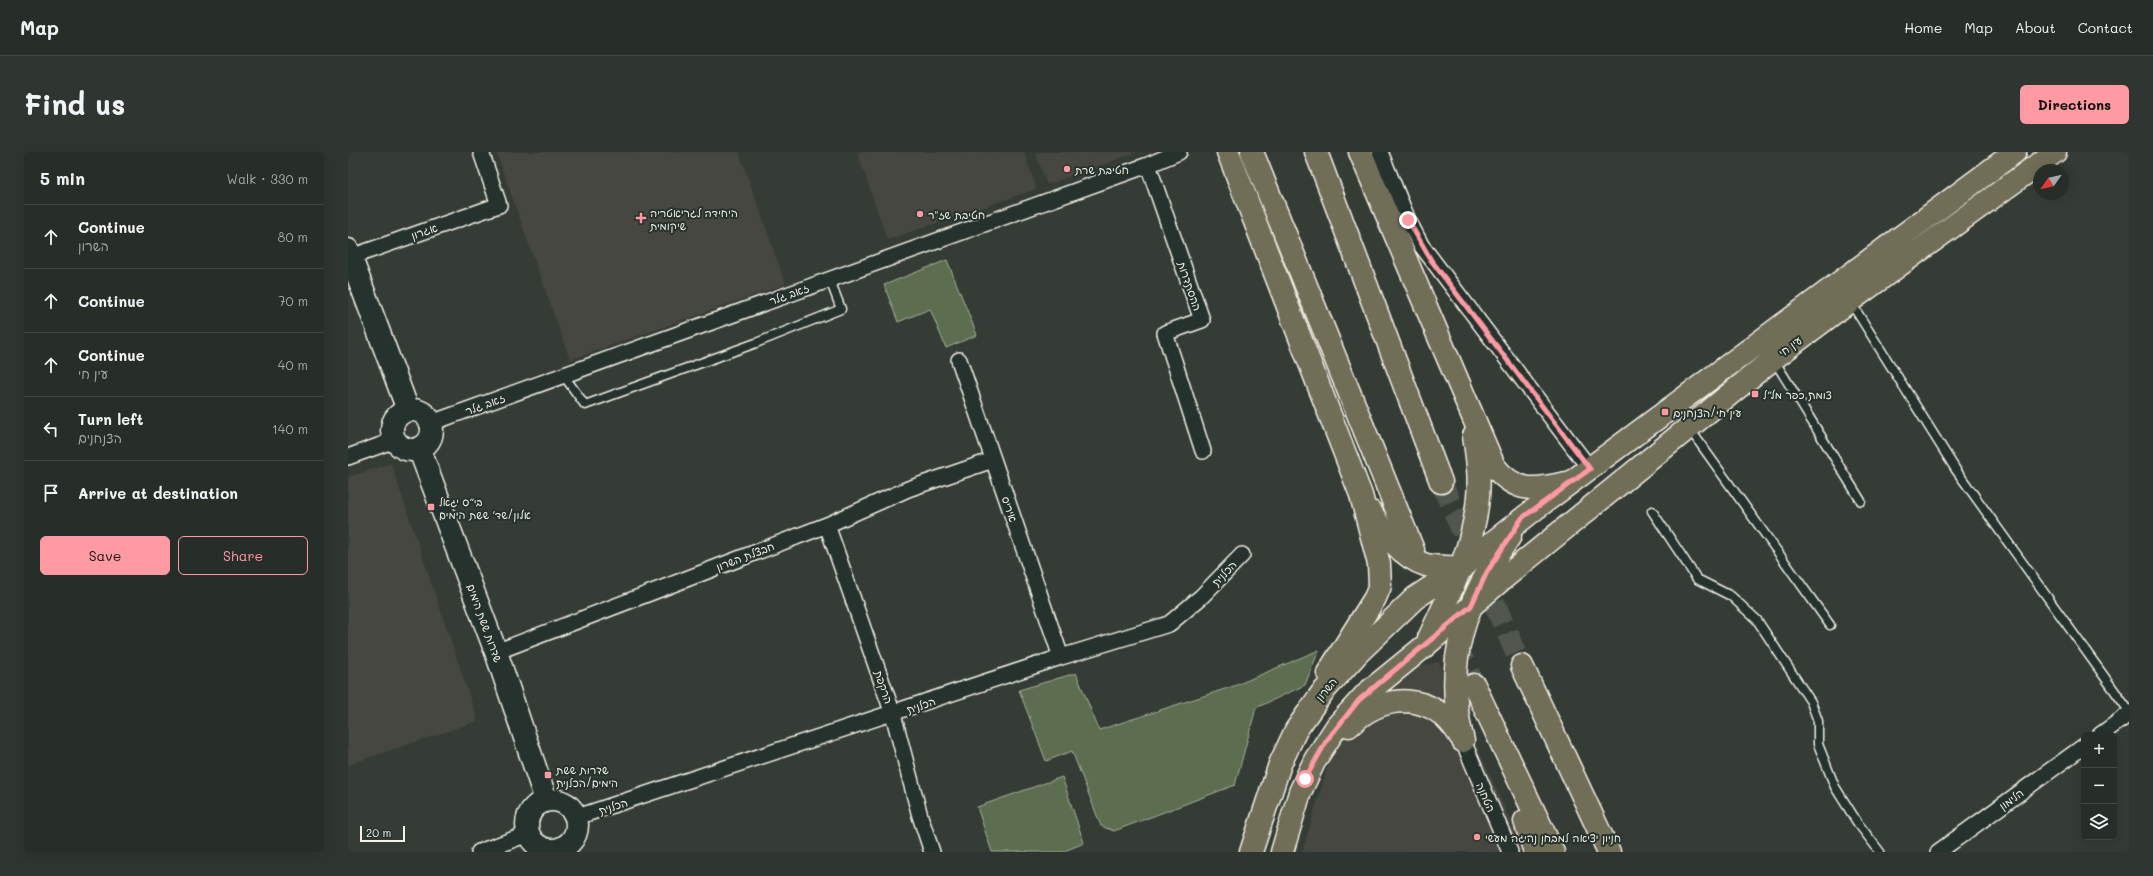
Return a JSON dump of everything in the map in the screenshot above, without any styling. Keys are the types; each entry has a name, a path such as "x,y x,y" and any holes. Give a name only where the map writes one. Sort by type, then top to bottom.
{"main road":[{"path":"1228,152 1361,495 1379,564 1380,586 1368,610 1334,661 1310,709"},
{"path":"1252,152 1413,550"},
{"path":"1316,152 1441,482 1331,152"},
{"path":"1360,152 1494,466 1508,480 1527,489 1572,481"},
{"name":"עין חי","path":"1522,518 2015,152"},
{"name":"עין חי","path":"1426,645 1526,560 1773,359 2055,152"},
{"path":"1282,852 1305,779 1327,740 1352,708 1384,677 1426,645 1460,568 1473,526 1478,496 1478,465 1468,406"},
{"path":"1361,495 1385,533 1401,550 1425,564 1487,572 1526,560"},
{"path":"1463,741 1456,707 1454,678 1460,640 1471,606 1487,572 1522,518"},
{"name":"השרון","path":"1251,852 1280,764 1296,730 1310,709 1340,671 1390,620 1424,591 1460,568 1522,518"},
{"path":"1522,666 1609,852"},
{"path":"1474,685 1553,852"},
{"path":"1305,779 1324,754 1354,721 1373,708 1383,704 1407,702 1432,707 1448,718 1463,741"},
{"path":"1492,725 1535,852"}],"street":[{"name":"אגרון","path":"349,255 499,205 481,152"},
{"name":"זאב גלר","path":"431,423 1148,165 1178,152"},
{"path":"1380,152 1408,220 1421,246 1590,469"},
{"name":"ההסתדרות","path":"1148,165 1202,320 1165,333 1203,451"},
{"path":"349,255 408,410"},
{"name":"איריס","path":"959,360 1061,657"},
{"path":"408,410 422,412 431,423 430,438 426,445 419,448 403,447 396,440 393,428 394,422 402,413 408,410"},
{"path":"348,457 396,440"},
{"name":"שדרות ששת הימים","path":"419,448 496,652 546,800"},
{"name":"חבצלת השרון","path":"496,652 827,525 908,489 993,460"},
{"name":"הרקפת","path":"827,525 893,714 920,816 932,852"},
{"name":"הכלנית","path":"577,818 1061,657 1169,624 1201,596 1242,555"},
{"path":"2104,732 2129,712"},
{"name":"הטחנה","path":"1463,741 1510,852"},
{"name":"הלימון","path":"1938,852 2081,748"},
{"path":"554,799 568,805 577,818 576,834 566,846 559,851 540,848 533,842 528,834 526,825 530,813 538,803 546,800 554,799"},
{"path":"479,852 528,834"}],"lane":[{"path":"564,376 585,405 592,403 756,343 841,309 830,280"},
{"path":"1850,301 1956,470 2129,712"},
{"path":"1773,359 1861,501"},
{"path":"1689,428 1830,624"},
{"path":"1652,511 1697,579 1731,596 1757,620 1811,702 1818,721 1818,744 1835,787 1857,822 1880,852"}],"shaded area":[{"name":"היחידה לגריאטריה שיקומית","path":"496,152 739,152 786,284 570,360"},
{"name":"חטיבת שז\"ר","path":"857,152 1024,152 1037,189 887,240"},
{"name":"חטיבת שרת","path":"1035,152 1138,152 1047,185"},
{"path":"391,463 478,721 348,765 348,477"},
{"path":"1439,662 1525,852 1302,852 1339,728 1409,668"}],"green space":[{"path":"947,260 977,335 946,348 930,309 898,322 884,285"},
{"path":"1319,650 1305,685 1256,708 1235,785 1114,831 1101,826 1072,751 1046,761 1019,690 1076,673 1099,730 1234,686"},
{"path":"1062,777 1084,843 1062,852 992,852 977,807"}],"tunnel":[{"path":"1441,482 1522,666"},
{"path":"1455,642 1474,685"}],"place":[{"name":"חטיבת שרת","path":"1067,169"},
{"name":"חטיבת שז\"ר","path":"920,214"},
{"name":"היחידה לגריאטריה שיקומית","path":"641,218"},
{"name":"צומת כפר מל״ל","path":"1755,394"},
{"name":"עין חי/הצנחנים","path":"1665,412"},
{"name":"בי״ס יגאל אלון/שד׳ ששת הימים","path":"431,507"},
{"name":"שדרות ששת הימים/הכלנית","path":"548,775"},
{"name":"חניון יציאה למבחן נהיגה מעשי","path":"1477,837"}],"route":[{"path":"1305,779 1327,740 1359,700 1384,677 1426,645 1471,606 1487,572 1522,518 1590,469 1431,260 1421,246 1408,220"}]}
